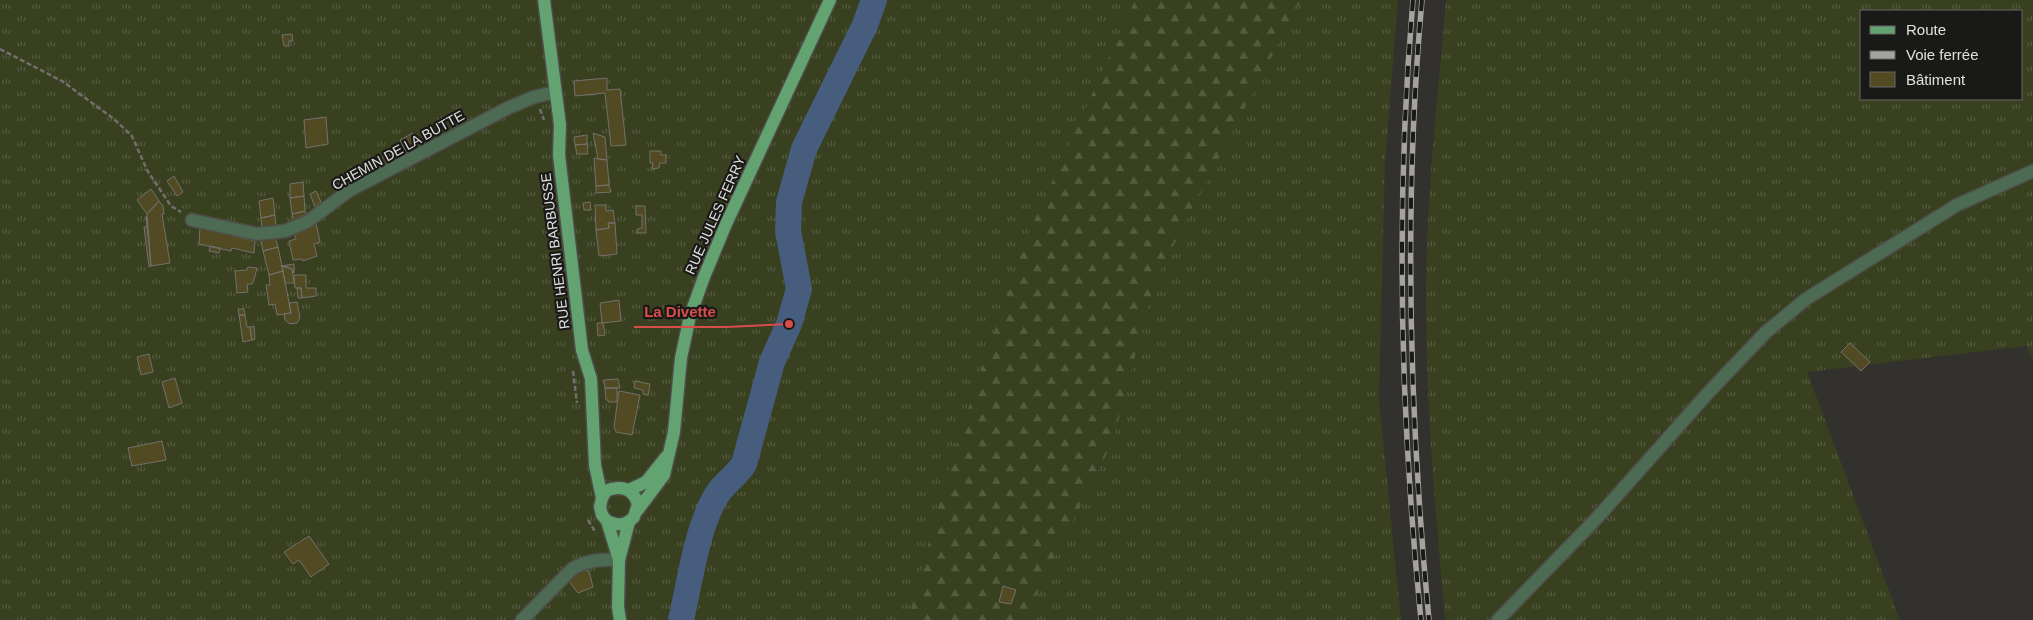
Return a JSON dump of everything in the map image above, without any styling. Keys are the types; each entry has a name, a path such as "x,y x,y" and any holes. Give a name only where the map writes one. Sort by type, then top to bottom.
{"main road":[{"name":"RUE HENRI BARBUSSE","path":"544,0 560,125 559,155 582,350 591,379 595,456 602,498"},
{"name":"RUE JULES FERRY","path":"638,511 664,475 674,432 681,358 690,316 704,277 726,224 830,0"},
{"name":"RUE JULES FERRY","path":"629,490 646,482 668,455"},
{"path":"595,456 604,475 614,488"},
{"path":"620,487 629,490 636,497 638,511 629,522 623,525 614,525 602,515 600,507 602,498 606,491 614,488 620,487"},
{"path":"607,521 619,560"},
{"path":"620,620 618,607 619,560 629,522"}],"street":[{"name":"CHEMIN DE LA BUTTE","path":"192,220 257,234 285,231 308,222 350,190 508,108 534,96 556,92"},
{"path":"1498,620 1597,518 1708,393 1766,332 1806,299 1957,205 2033,171"},
{"path":"522,620 572,569 582,563 600,559 619,560"}],"path":[{"path":"0,49 62,81 114,119 132,136 147,170 171,206 192,220"}],"green space":[{"path":"0,0 1398,0 1385,164 1379,399 1401,620 0,620"},
{"path":"1135,0 1301,0 1154,283 1113,441 1024,620 908,620 951,460 1026,239"},
{"path":"1446,0 2033,0 2033,360 2026,346 1807,372 1900,620 1445,620 1431,452 1427,368 1426,283 1428,212"}],"building":[{"path":"292,34 293,41 289,41 289,46 284,46 282,35"},
{"path":"607,78 607,90 620,89 626,145 611,146 605,93 575,96 574,81"},
{"path":"326,117 328,144 306,148 304,120"},
{"path":"413,133 418,144 406,151 400,140"},
{"path":"593,133 605,137 607,160 598,159"},
{"path":"587,135 587,144 575,145 574,137"},
{"path":"587,144 588,154 577,154 575,145"},
{"path":"650,151 661,151 661,155 666,155 666,163 660,163 659,168 652,169 653,163 650,163"},
{"path":"389,153 392,159 384,164 381,158"},
{"path":"594,158 607,160 609,185 596,186"},
{"path":"174,176 183,192 177,196 167,181"},
{"path":"303,182 304,196 290,198 290,184"},
{"path":"609,185 611,192 596,193 596,186"},
{"path":"151,189 159,201 147,214 137,200"},
{"path":"316,191 321,202 315,207 310,194"},
{"path":"304,196 305,211 292,214 290,198"},
{"path":"273,198 275,215 261,218 259,201"},
{"path":"159,201 163,206 164,214 162,214 170,263 151,266 147,214"},
{"path":"590,202 591,210 584,210 583,203"},
{"path":"595,205 606,205 606,211 613,210 615,223 608,223 609,228 596,230"},
{"path":"636,206 645,206 646,233 637,233 638,229 642,228 642,215 636,215"},
{"path":"305,211 306,214 294,221 292,214"},
{"path":"275,215 276,226 262,229 261,218"},
{"path":"146,216 151,266 149,267 144,227 147,227"},
{"path":"316,223 320,242 314,244 317,256 303,261 302,259 293,260 289,241 296,239 293,231"},
{"path":"608,223 615,223 617,254 599,256 596,230 609,228"},
{"path":"200,228 255,241 254,253 232,248 231,251 199,244"},
{"path":"275,237 278,247 263,251 261,241"},
{"path":"210,246 220,248 219,253 209,251"},
{"path":"278,247 283,271 269,275 263,251"},
{"path":"294,264 294,273 292,269 281,266"},
{"path":"282,266 292,269 294,283 285,283"},
{"path":"248,267 257,268 254,280 252,284 247,284 248,292 237,293 235,271 247,270"},
{"path":"283,271 291,313 277,315 275,304 269,305 266,285 270,285 269,275"},
{"path":"294,275 306,275 306,288 316,288 316,296 302,298 301,288 295,288"},
{"path":"297,288 301,288 302,298 298,298"},
{"path":"619,300 621,321 602,323 600,303"},
{"path":"297,302 300,318 297,323 290,324 285,320 284,314 291,313 289,303"},
{"path":"238,309 244,309 245,315 239,315"},
{"path":"239,315 245,315 247,327 250,327 252,340 243,342"},
{"path":"597,323 603,323 605,335 598,336"},
{"path":"254,326 255,339 252,340 250,327"},
{"path":"1850,343 1870,362 1861,371 1841,352"},
{"path":"149,354 153,372 141,375 137,357"},
{"path":"175,378 182,403 169,408 162,382"},
{"path":"618,379 620,388 605,388 604,380"},
{"path":"635,381 650,384 648,395 643,394 643,390 634,388"},
{"path":"605,388 617,388 617,402 608,402 606,400"},
{"path":"619,391 640,395 632,435 616,432 614,427"},
{"path":"162,441 166,460 132,466 128,448"},
{"path":"309,536 329,564 311,577 299,560 293,564 284,552"},
{"path":"580,570 589,571 593,587 578,593 568,580"},
{"path":"1003,586 1016,590 1011,604 999,602"}],"waterway":[{"path":"681,620 699,537 718,493 744,464 772,362 789,324 799,289 788,231 789,202 804,149 865,25 874,0"}],"railway":[{"path":"1413,0 1404,155 1402,310 1408,465 1421,620"},
{"path":"1422,0 1412,155 1411,310 1417,465 1429,620"}],"place":[{"name":"La Divette","path":"789,324"}]}
